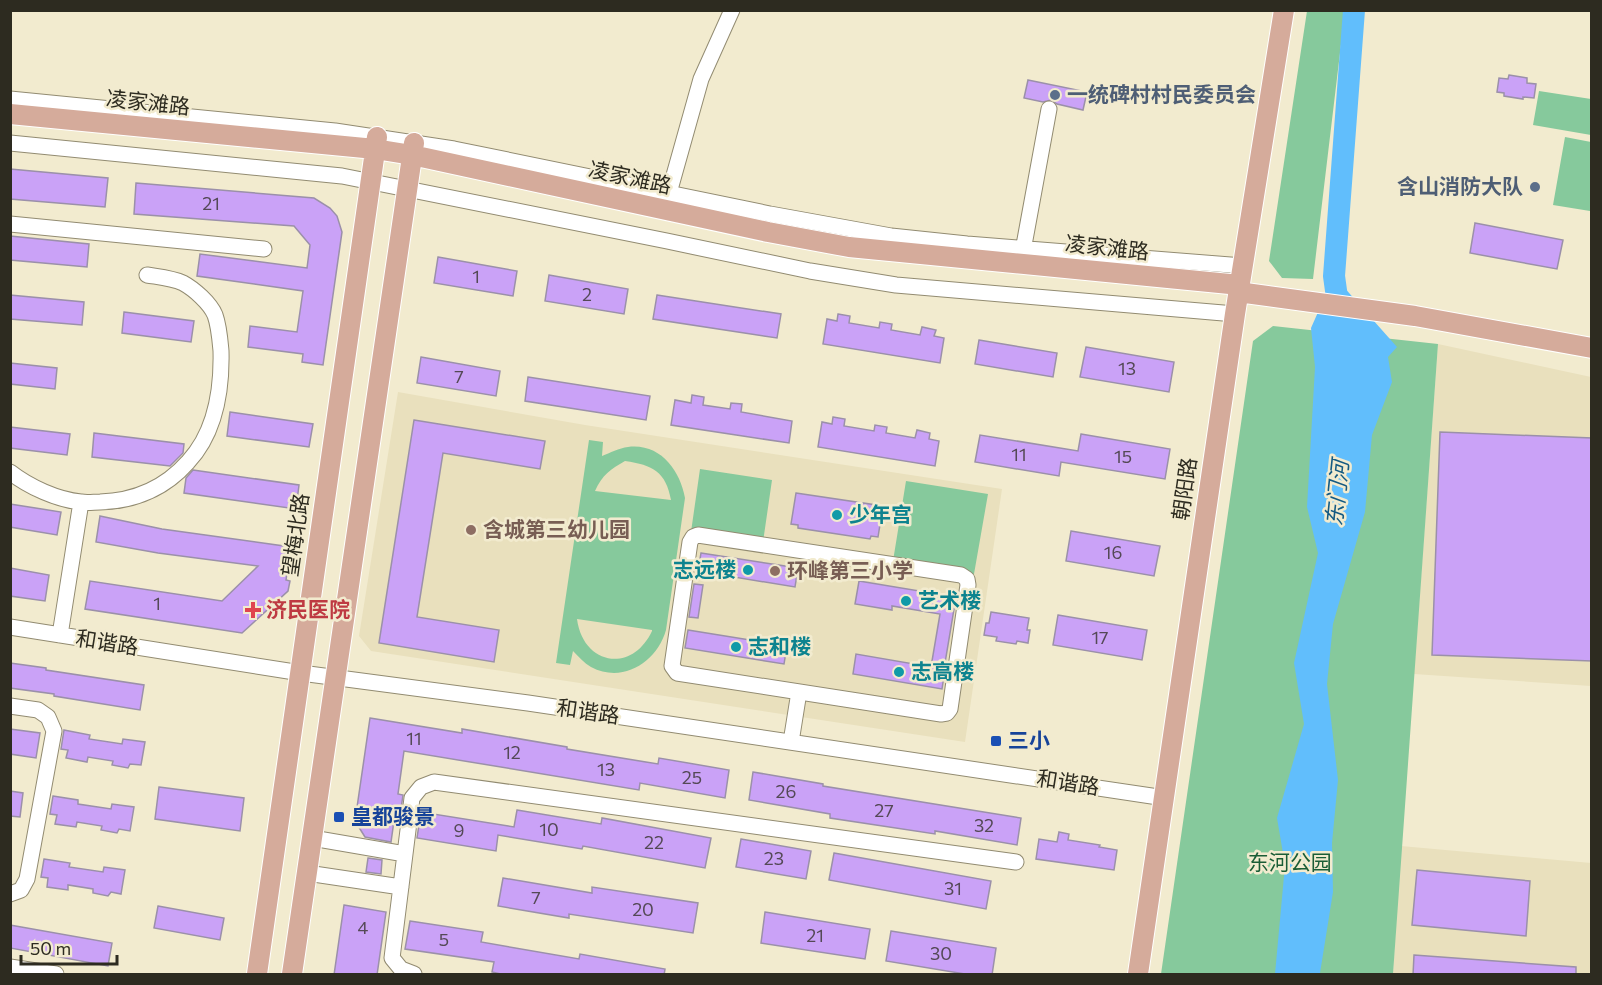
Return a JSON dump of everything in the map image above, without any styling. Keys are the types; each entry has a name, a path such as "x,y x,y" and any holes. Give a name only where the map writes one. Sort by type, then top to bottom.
{"main road":[{"name":"朝阳路","path":"1138,975 1239,291 1284,10"},
{"name":"凌家滩路","path":"10,114 375,149 838,245 1022,256 1239,291 1415,316 1592,348"},
{"name":"凌家滩路","path":"10,127 375,149"},
{"name":"望梅北路","path":"257,975 375,149"},
{"name":"凌家滩路","path":"412,155 765,245 848,260 1239,291"},
{"path":"292,975 412,155"}],"street":[{"path":"669,193 701,80 732,10"},
{"path":"10,99 335,130 375,149"},
{"path":"412,155 465,151 770,214 870,232 967,244 1022,256 1049,109"},
{"path":"10,143 342,176 810,271 896,285 1239,291"},
{"path":"10,224 264,249"},
{"path":"10,472 22,482 46,493 81,502 110,502 138,497 163,484 176,475 200,448 212,424 222,373 214,314 203,299 185,284 147,275"},
{"path":"60,635 81,502"},
{"path":"698,535 961,575 967,579 950,709 947,713 941,714 799,692 677,673 673,669 690,542 693,537 698,535"},
{"name":"和谐路","path":"10,627 301,673 528,703 1165,798"},
{"path":"791,742 799,692"},
{"path":"10,705 38,710 48,717 54,731 27,879 21,890 10,894"},
{"path":"414,975 401,969 392,958 412,798 421,787 434,782 1016,862"},
{"path":"312,838 405,854"},
{"path":"307,873 401,887"},
{"path":"10,967 56,975"}],"shaded area":[{"path":"1438,344 1591,377 1591,686 1414,674"},
{"name":"环峰第三小学","path":"398,392 585,425 1002,489 965,742 371,651 359,636"},
{"path":"1401,846 1591,863 1591,974 1393,974"}],"green space":[{"path":"1307,11 1345,11 1313,279 1282,278 1269,261"},
{"path":"1539,91 1591,99 1591,135 1533,125"},
{"path":"1565,137 1591,142 1592,203 1590,211 1553,205"},
{"name":"东河公园","path":"1273,326 1438,344 1393,974 1161,974 1253,341"},
{"path":"589,440 603,442 602,456 628,447 650,449 667,460 678,478 685,498 666,630 662,641 647,660 626,671 603,672 588,665 573,651 570,665 556,663","holes":["625,461 651,468 662,476 671,500 595,491 607,473","577,619 652,630 652,631 643,645 633,654 621,658 609,658 598,654 588,646 581,634"]},
{"path":"700,469 772,480 763,542 691,532"},
{"path":"906,481 988,494 974,574 893,561"}],"water":[{"path":"1334,276 1397,347 1388,357 1392,382 1372,435 1365,512 1333,624 1327,684 1338,780 1332,843 1333,892 1320,974 1275,974 1285,865 1277,818 1304,724 1294,663 1318,553 1307,507 1315,367 1311,328"}],"building":[{"path":"1509,75 1527,78 1527,83 1536,84 1534,98 1504,96 1504,93 1497,92 1499,78 1508,79"},
{"name":"一统碑村村民委员会","path":"1028,80 1087,92 1083,110 1057,104 1051,100 1043,102 1024,98"},
{"path":"10,169 108,178 105,207 10,199"},
{"path":"136,183 314,198 330,208 337,216 342,232 323,365 302,362 303,354 248,347 250,326 297,332 303,291 197,276 200,254 307,268 310,245 294,226 134,214"},
{"path":"1475,223 1563,240 1557,269 1470,253"},
{"path":"10,236 89,244 87,267 10,260"},
{"path":"438,257 517,271 513,296 434,283"},
{"path":"549,275 628,289 624,314 545,301"},
{"path":"10,295 84,302 82,325 10,319"},
{"path":"657,295 781,314 777,338 653,319"},
{"path":"124,312 194,321 191,342 122,333"},
{"path":"838,314 850,316 849,323 879,328 880,322 892,324 891,330 920,335 922,327 936,330 934,336 944,338 940,363 823,344 827,319 837,321"},
{"path":"979,340 1057,353 1053,377 975,364"},
{"path":"1086,347 1174,362 1169,392 1080,377"},
{"path":"421,357 500,371 496,396 417,383"},
{"path":"10,363 57,368 55,389 10,384"},
{"path":"528,377 650,396 646,420 525,401"},
{"path":"692,395 704,397 703,405 730,409 731,403 742,404 741,412 792,421 789,443 671,425 675,400 691,403"},
{"path":"230,412 313,424 309,447 227,436"},
{"path":"833,417 845,419 844,426 874,431 875,425 887,427 886,433 915,438 917,430 930,433 929,439 939,441 935,466 818,447 822,422 832,424"},
{"path":"414,420 545,441 540,469 443,453 417,617 499,630 494,662 379,643"},
{"path":"10,427 70,434 67,455 10,448"},
{"path":"1440,432 1592,438 1592,661 1432,655"},
{"path":"94,433 184,444 183,453 170,466 92,457"},
{"path":"1081,434 1170,449 1165,479 1061,462 1059,476 975,462 980,435 1078,451"},
{"path":"193,470 299,485 296,509 184,493 186,478"},
{"name":"少年宫","path":"796,493 883,506 878,537 871,536 870,539 798,528 798,525 791,524"},
{"path":"10,504 61,512 57,535 10,527"},
{"path":"100,516 162,529 291,547 286,580 290,581 288,591 242,633 85,609 90,581 222,601 258,566 96,542"},
{"path":"1071,531 1160,546 1154,576 1066,561"},
{"name":"志远楼","path":"701,553 798,568 795,587 698,571"},
{"path":"10,568 49,575 45,601 10,596"},
{"path":"859,581 956,597 942,689 853,674 856,654 931,667 940,614 892,606 892,610 855,604"},
{"path":"694,584 703,585 698,618 689,617"},
{"path":"991,612 1029,618 1028,643 996,641 997,637 984,635"},
{"path":"1058,615 1147,630 1142,660 1053,645"},
{"name":"志和楼","path":"688,630 787,646 784,664 685,648"},
{"path":"10,663 144,685 140,710 10,688"},
{"path":"370,718 462,733 462,729 658,764 659,758 729,770 725,798 640,783 639,790 404,751 398,794 403,795 399,822 394,821 391,842 365,837 355,821"},
{"path":"10,729 40,733 36,758 10,754"},
{"path":"64,730 90,735 89,739 122,744 123,739 145,742 141,765 130,764 128,768 112,765 113,761 88,757 87,762 66,758 68,750 61,749"},
{"path":"753,772 823,784 823,786 1021,818 1017,845 935,831 935,834 830,818 830,814 749,800"},
{"path":"159,787 244,798 240,831 155,819"},
{"path":"10,791 23,793 20,817 10,816"},
{"path":"53,796 78,800 78,804 111,809 112,804 134,807 130,831 119,829 117,833 101,830 102,826 77,822 76,827 55,824 57,815 50,814"},
{"path":"517,810 601,824 602,818 711,838 705,868 583,846 582,849 498,835 496,851 417,838 421,812 514,827"},
{"path":"1059,832 1069,834 1068,840 1117,850 1114,870 1036,859 1039,839 1057,842"},
{"path":"741,839 811,851 806,879 736,867"},
{"path":"834,853 991,881 986,909 829,880"},
{"path":"368,858 382,860 381,874 366,872"},
{"path":"44,859 70,863 69,867 103,872 104,867 125,870 121,894 111,892 108,896 93,893 93,889 68,885 68,890 47,887 48,878 41,877"},
{"path":"1417,870 1530,881 1526,936 1412,925"},
{"path":"503,878 592,893 592,887 698,903 693,933 569,914 569,918 498,906"},
{"path":"344,905 386,912 377,975 334,975"},
{"path":"158,906 224,918 220,940 154,928"},
{"path":"765,912 870,929 865,959 761,943"},
{"path":"410,921 483,932 481,942 579,959 580,954 665,969 664,975 505,975 492,972 494,962 405,949"},
{"path":"10,925 112,943 108,966 10,948"},
{"path":"891,931 996,948 992,975 971,975 886,961"},
{"path":"1414,955 1576,967 1576,975 1413,975"}],"waterway":[{"name":"东门河","path":"1338,305 1334,276 1354,10"}],"place":[{"name":"一统碑村村民委员会","path":"1055,95"},
{"name":"含山消防大队","path":"1535,187"},
{"name":"少年宫","path":"837,515"},
{"name":"含城第三幼儿园","path":"471,530"},
{"name":"志远楼","path":"748,570"},
{"name":"环峰第三小学","path":"775,571"},
{"name":"艺术楼","path":"906,601"},
{"name":"济民医院","path":"253,610"},
{"name":"志和楼","path":"736,647"},
{"name":"志高楼","path":"899,672"},
{"name":"三小","path":"996,741"},
{"name":"皇都骏景","path":"339,817"}]}
